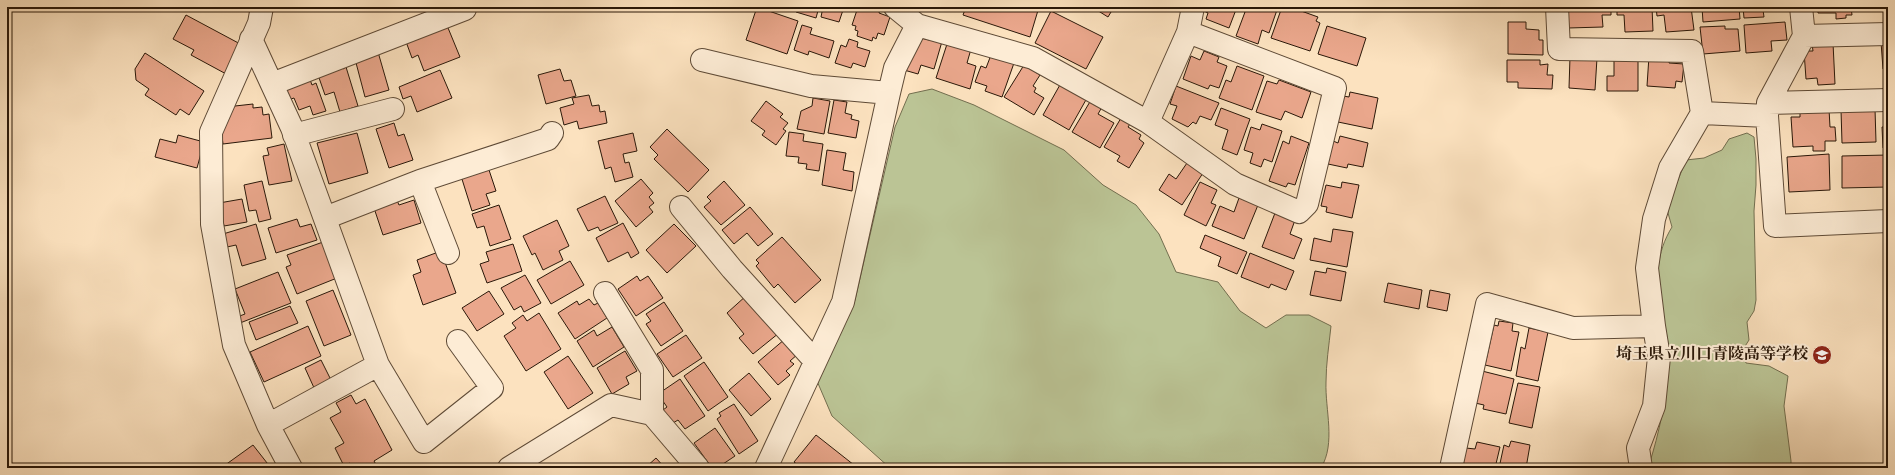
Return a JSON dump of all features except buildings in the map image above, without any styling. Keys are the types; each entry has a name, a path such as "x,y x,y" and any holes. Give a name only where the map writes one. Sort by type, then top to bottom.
{"street":[{"path":"262,7 259,23 211,132 212,224 234,346 268,425 291,468"},
{"path":"895,7 917,25 1033,58 1148,122 1235,184 1299,212 1307,204 1335,88 1188,32"},
{"path":"1148,122 1188,32 1193,7"},
{"path":"1557,7 1559,49 1692,51 1702,113 1670,168 1654,219 1647,268 1659,357 1654,406 1638,448 1640,468"},
{"path":"1801,7 1804,36 1767,110 1775,226 1888,221"},
{"path":"272,84 465,9"},
{"path":"766,468 843,302 895,68 917,25"},
{"path":"1804,36 1888,34"},
{"path":"251,39 294,136 378,365 424,442 492,388 458,341"},
{"path":"702,60 811,86 889,93"},
{"path":"1702,113 1767,110 1888,100"},
{"path":"294,136 393,109"},
{"path":"324,218 420,181 548,140 552,133"},
{"path":"420,181 448,253"},
{"path":"682,206 732,269 815,361"},
{"path":"605,293 652,370 652,414"},
{"path":"1451,468 1487,304 1573,328 1654,326"},
{"path":"268,425 378,365"},
{"path":"509,468 611,405 652,414 698,468"}],"green space":[{"path":"932,89 974,105 1064,150 1103,185 1136,205 1159,234 1176,272 1218,282 1240,311 1266,328 1286,315 1309,315 1331,326 1326,382 1329,437 1328,448 1321,468 890,468 832,416 817,381 855,300 895,127 909,94"},
{"path":"1747,133 1754,137 1756,159 1754,211 1756,300 1754,311 1747,322 1749,340 1742,351 1746,363 1769,366 1788,376 1784,406 1791,468 1650,468 1649,465 1656,441 1664,402 1669,363 1668,343 1659,298 1658,267 1663,247 1672,227 1668,213 1670,200 1686,160 1704,158 1722,150 1729,139"}],"place":[{"name":"埼玉県立川口青陵高等学校","path":"1822,355"}]}
